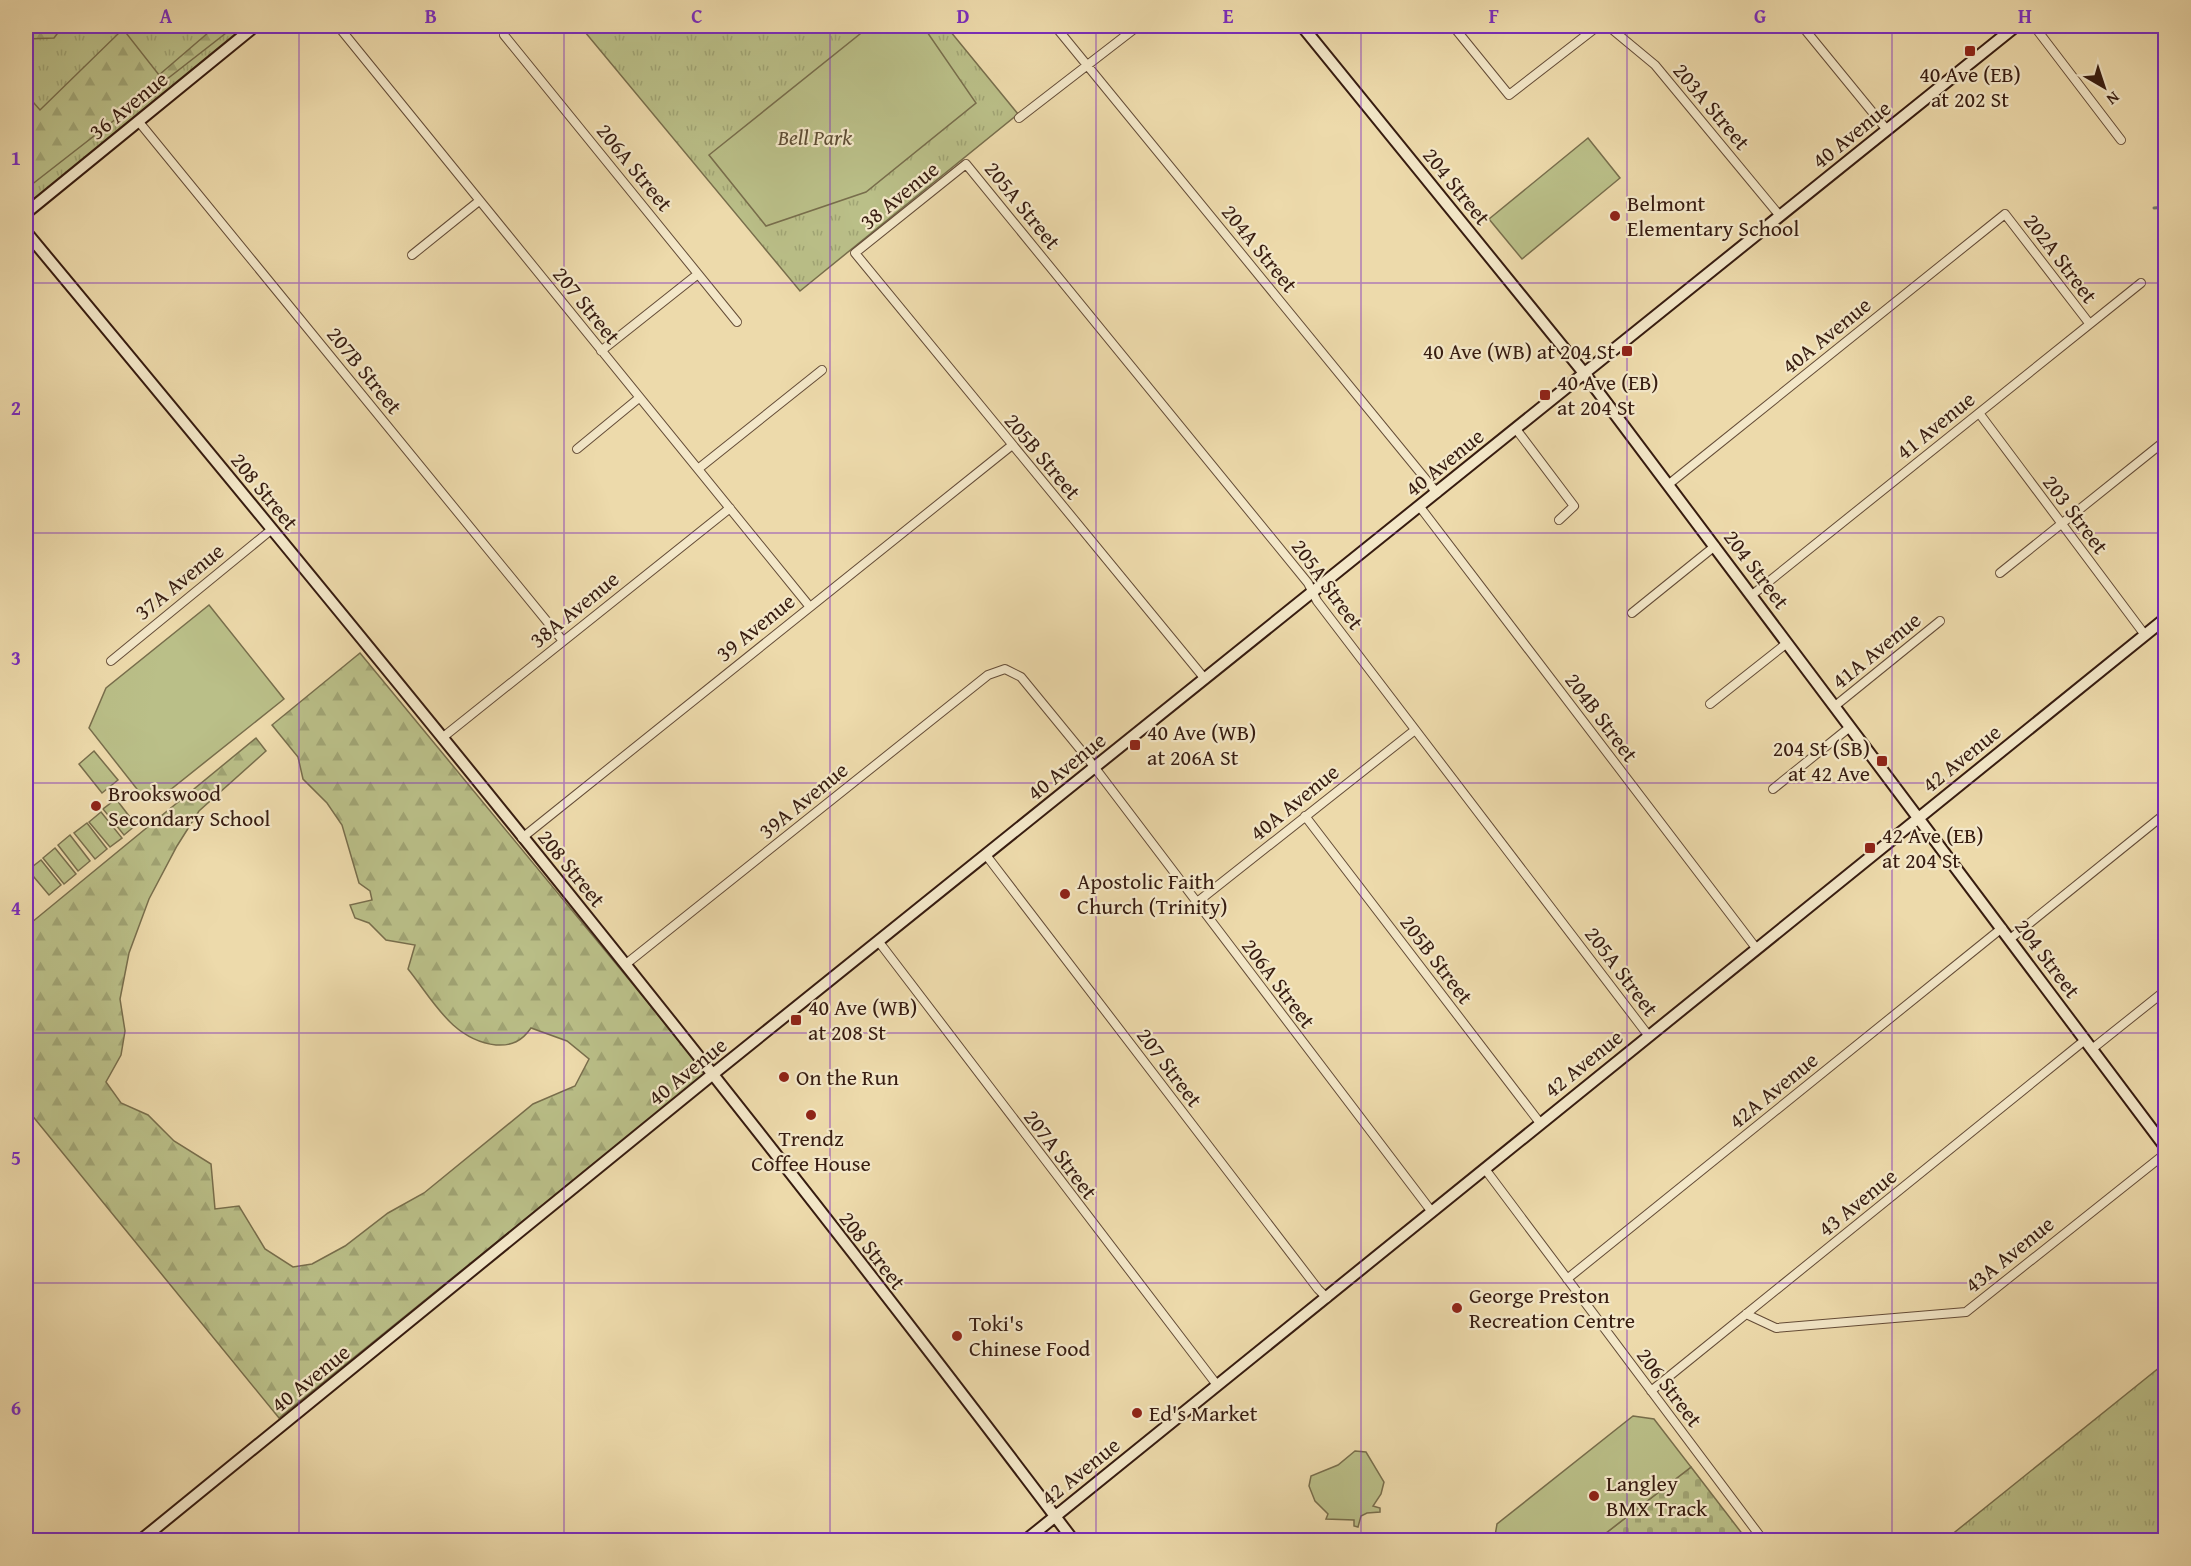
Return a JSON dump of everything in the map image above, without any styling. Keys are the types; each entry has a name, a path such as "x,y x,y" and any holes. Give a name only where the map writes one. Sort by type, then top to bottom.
{"main road":[{"name":"36 Avenue","path":"26,213 255,26"},
{"name":"204 Street","path":"1302,26 1584,373 2166,1148"},
{"name":"40 Avenue","path":"141,1540 713,1074 2016,26"},
{"name":"208 Street","path":"26,232 626,964 1073,1540"},
{"name":"42 Avenue","path":"1026,1540 2166,618"}],"street":[{"name":"207 Street","path":"338,26 810,607"},
{"name":"204A Street","path":"1055,26 1437,493"},
{"path":"1019,118 1138,26"},
{"path":"1453,26 1509,95 1598,26"},
{"name":"203A Street","path":"1608,26 1655,65 1780,216"},
{"path":"1802,26 1887,130"},
{"path":"2034,26 2121,140"},
{"name":"206A Street","path":"504,35 737,322"},
{"name":"207B Street","path":"139,122 563,641"},
{"name":"38 Avenue","path":"855,253 966,164"},
{"name":"205A Street","path":"966,164 1300,574 1415,730 1648,1035"},
{"path":"412,255 479,201"},
{"name":"202A Street","path":"2005,214 2089,323"},
{"name":"40A Avenue","path":"1669,484 2005,214"},
{"name":"205B Street","path":"855,253 1011,446 1205,679"},
{"path":"601,351 698,274"},
{"name":"41 Avenue","path":"1752,595 2141,283"},
{"path":"698,470 822,370"},
{"path":"577,448 639,398"},
{"name":"203 Street","path":"1979,413 2145,635"},
{"path":"1516,429 1574,506 1559,520"},
{"path":"2000,573 2166,440"},
{"name":"39 Avenue","path":"522,838 1011,446"},
{"name":"204B Street","path":"1420,507 1756,948"},
{"name":"38A Avenue","path":"442,738 730,508"},
{"name":"37A Avenue","path":"111,661 271,530"},
{"path":"1632,613 1715,546"},
{"name":"41A Avenue","path":"1835,706 1940,621"},
{"path":"1710,705 1788,643"},
{"name":"206A Street","path":"1005,669 1021,677 1094,769 1432,1212"},
{"name":"39A Avenue","path":"626,964 988,675 1005,669"},
{"path":"1773,789 1850,727"},
{"name":"40A Avenue","path":"1196,903 1415,730"},
{"path":"2010,939 2166,813"},
{"name":"205B Street","path":"1305,816 1540,1123"},
{"name":"207 Street","path":"986,855 1296,1261 1327,1298"},
{"name":"42A Avenue","path":"1567,1280 2002,928"},
{"name":"207A Street","path":"879,942 996,1100 1217,1385"},
{"path":"2092,1049 2166,990"},
{"name":"43 Avenue","path":"1651,1391 2085,1040"},
{"name":"43A Avenue","path":"1746,1314 1776,1328 1966,1312 2166,1153"},
{"name":"206 Street","path":"1485,1169 1763,1540"}],"green space":[{"path":"26,26 249,26 26,213"},
{"path":"26,26 63,26 54,38 26,39"},
{"path":"216,26 235,26 26,189 26,94 40,110 123,29 159,75"},
{"name":"Bell Park","path":"580,26 946,26 1018,114 800,291"},
{"path":"870,26 923,26 976,103 866,192 766,226 709,155"},
{"path":"1588,138 1620,178 1522,259 1489,219"},
{"path":"209,605 284,699 160,798 144,798 89,728 106,688"},
{"path":"360,653 706,1073 279,1418 26,1108 26,927 256,738 266,751 199,811 177,846 149,899 129,953 120,999 125,1031 121,1055 106,1082 121,1103 148,1115 174,1141 211,1164 215,1209 239,1206 265,1249 293,1267 312,1264 345,1246 388,1213 424,1193 533,1104 575,1086 589,1059 567,1041 531,1028 516,1042 507,1045 481,1042 467,1035 445,1017 408,969 415,945 386,940 369,923 355,918 350,905 372,900 370,891 359,883 342,825 327,803 303,779 298,757 272,725"},
{"path":"94,751 118,780 102,793 79,764"},
{"path":"116,799 136,825 124,835 103,809"},
{"path":"101,812 122,838 110,847 89,822"},
{"path":"87,823 107,849 95,859 74,833"},
{"path":"70,835 90,861 78,871 58,845"},
{"path":"55,848 76,874 64,884 43,858"},
{"path":"41,860 61,885 49,895 28,870"},
{"path":"2165,1363 2165,1540 1945,1540"},
{"name":"Langley BMX Track","path":"1633,1416 1654,1419 1691,1467 1597,1540 1499,1540 1495,1536 1497,1524"},
{"path":"1355,1451 1366,1452 1384,1482 1381,1494 1373,1506 1380,1508 1380,1512 1361,1516 1358,1527 1354,1526 1354,1520 1326,1519 1328,1514 1315,1501 1309,1486 1311,1476 1338,1465"},
{"path":"1691,1467 1747,1540 1597,1540"}],"waterway":[{"path":"2154,208 2166,207"}],"place":[{"name":"40 Ave (EB) at 202 St","path":"1970,51"},
{"name":"Belmont Elementary School","path":"1615,216"},
{"name":"40 Ave (WB) at 204 St","path":"1627,351"},
{"name":"40 Ave (EB) at 204 St","path":"1545,395"},
{"name":"40 Ave (WB) at 206A St","path":"1135,745"},
{"name":"204 St (SB) at 42 Ave","path":"1882,761"},
{"name":"Brookswood Secondary School","path":"96,806"},
{"name":"42 Ave (EB) at 204 St","path":"1870,848"},
{"name":"Apostolic Faith Church (Trinity)","path":"1065,894"},
{"name":"40 Ave (WB) at 208 St","path":"796,1020"},
{"name":"On the Run","path":"784,1077"},
{"name":"Trendz Coffee House","path":"811,1115"},
{"name":"George Preston Recreation Centre","path":"1457,1308"},
{"name":"Toki's Chinese Food","path":"957,1336"},
{"name":"Ed's Market","path":"1137,1413"},
{"name":"Langley BMX Track","path":"1594,1496"}]}
